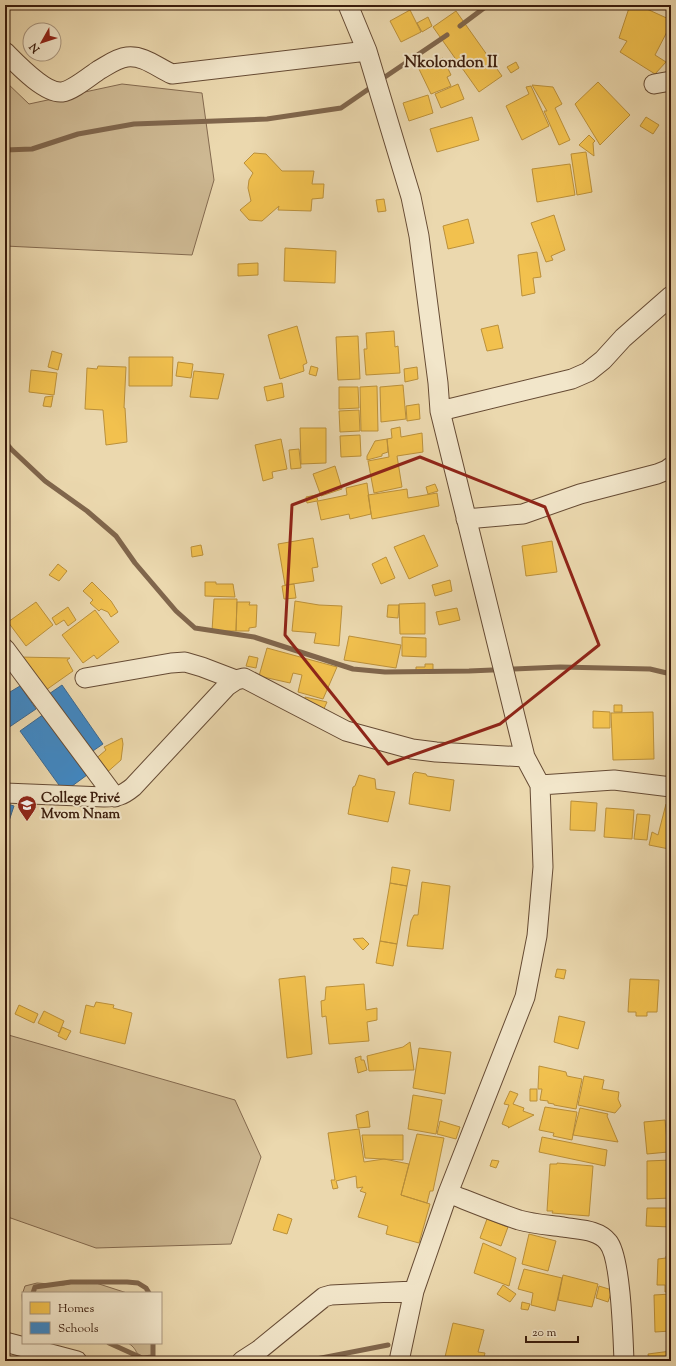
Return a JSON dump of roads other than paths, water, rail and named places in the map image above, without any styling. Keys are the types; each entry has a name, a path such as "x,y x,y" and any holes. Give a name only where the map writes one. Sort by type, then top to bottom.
{"street":[{"path":"348,5 367,51 411,197 419,236 438,383 440,411 525,757 540,785 543,867 538,936 525,997 448,1193 414,1292 399,1361"},
{"path":"5,52 47,89 63,92 114,61 127,57 149,61 172,74 367,51"},
{"path":"440,411 572,379 588,372 603,360 624,338 671,296"},
{"path":"466,519 523,514 580,494 657,474 671,467"},
{"path":"5,649 115,797"},
{"path":"85,678 171,663 185,662 236,680"},
{"path":"5,793 115,797 124,794 133,787 227,686 236,680 244,678 346,731 412,750 525,757"},
{"path":"540,785 614,780 671,787"},
{"path":"448,1193 519,1220 593,1232 602,1236 608,1241 612,1247 619,1280 624,1361"},
{"path":"242,1361 259,1350 324,1297 331,1295 414,1292"},
{"path":"5,1342 77,1361"}],"waterway":[{"path":"460,26 488,5"},
{"path":"379,81 447,35"},
{"path":"5,150 32,149 78,134 134,124 267,119 341,108 373,86"},
{"path":"5,442 45,481 87,511 116,536 135,563 176,611 195,628 254,637 353,669 385,672 469,671 560,667 650,669 671,674"},
{"path":"33,1292 35,1287 71,1282 138,1283 146,1288 148,1292"},
{"path":"111,1344 142,1358 153,1357 153,1344"},
{"path":"306,1361 388,1345"}],"place":[{"name":"College Privé Mvom Nnam","path":"27,822"}],"district":[{"name":"Nkolondon II","path":"451,61"}]}
